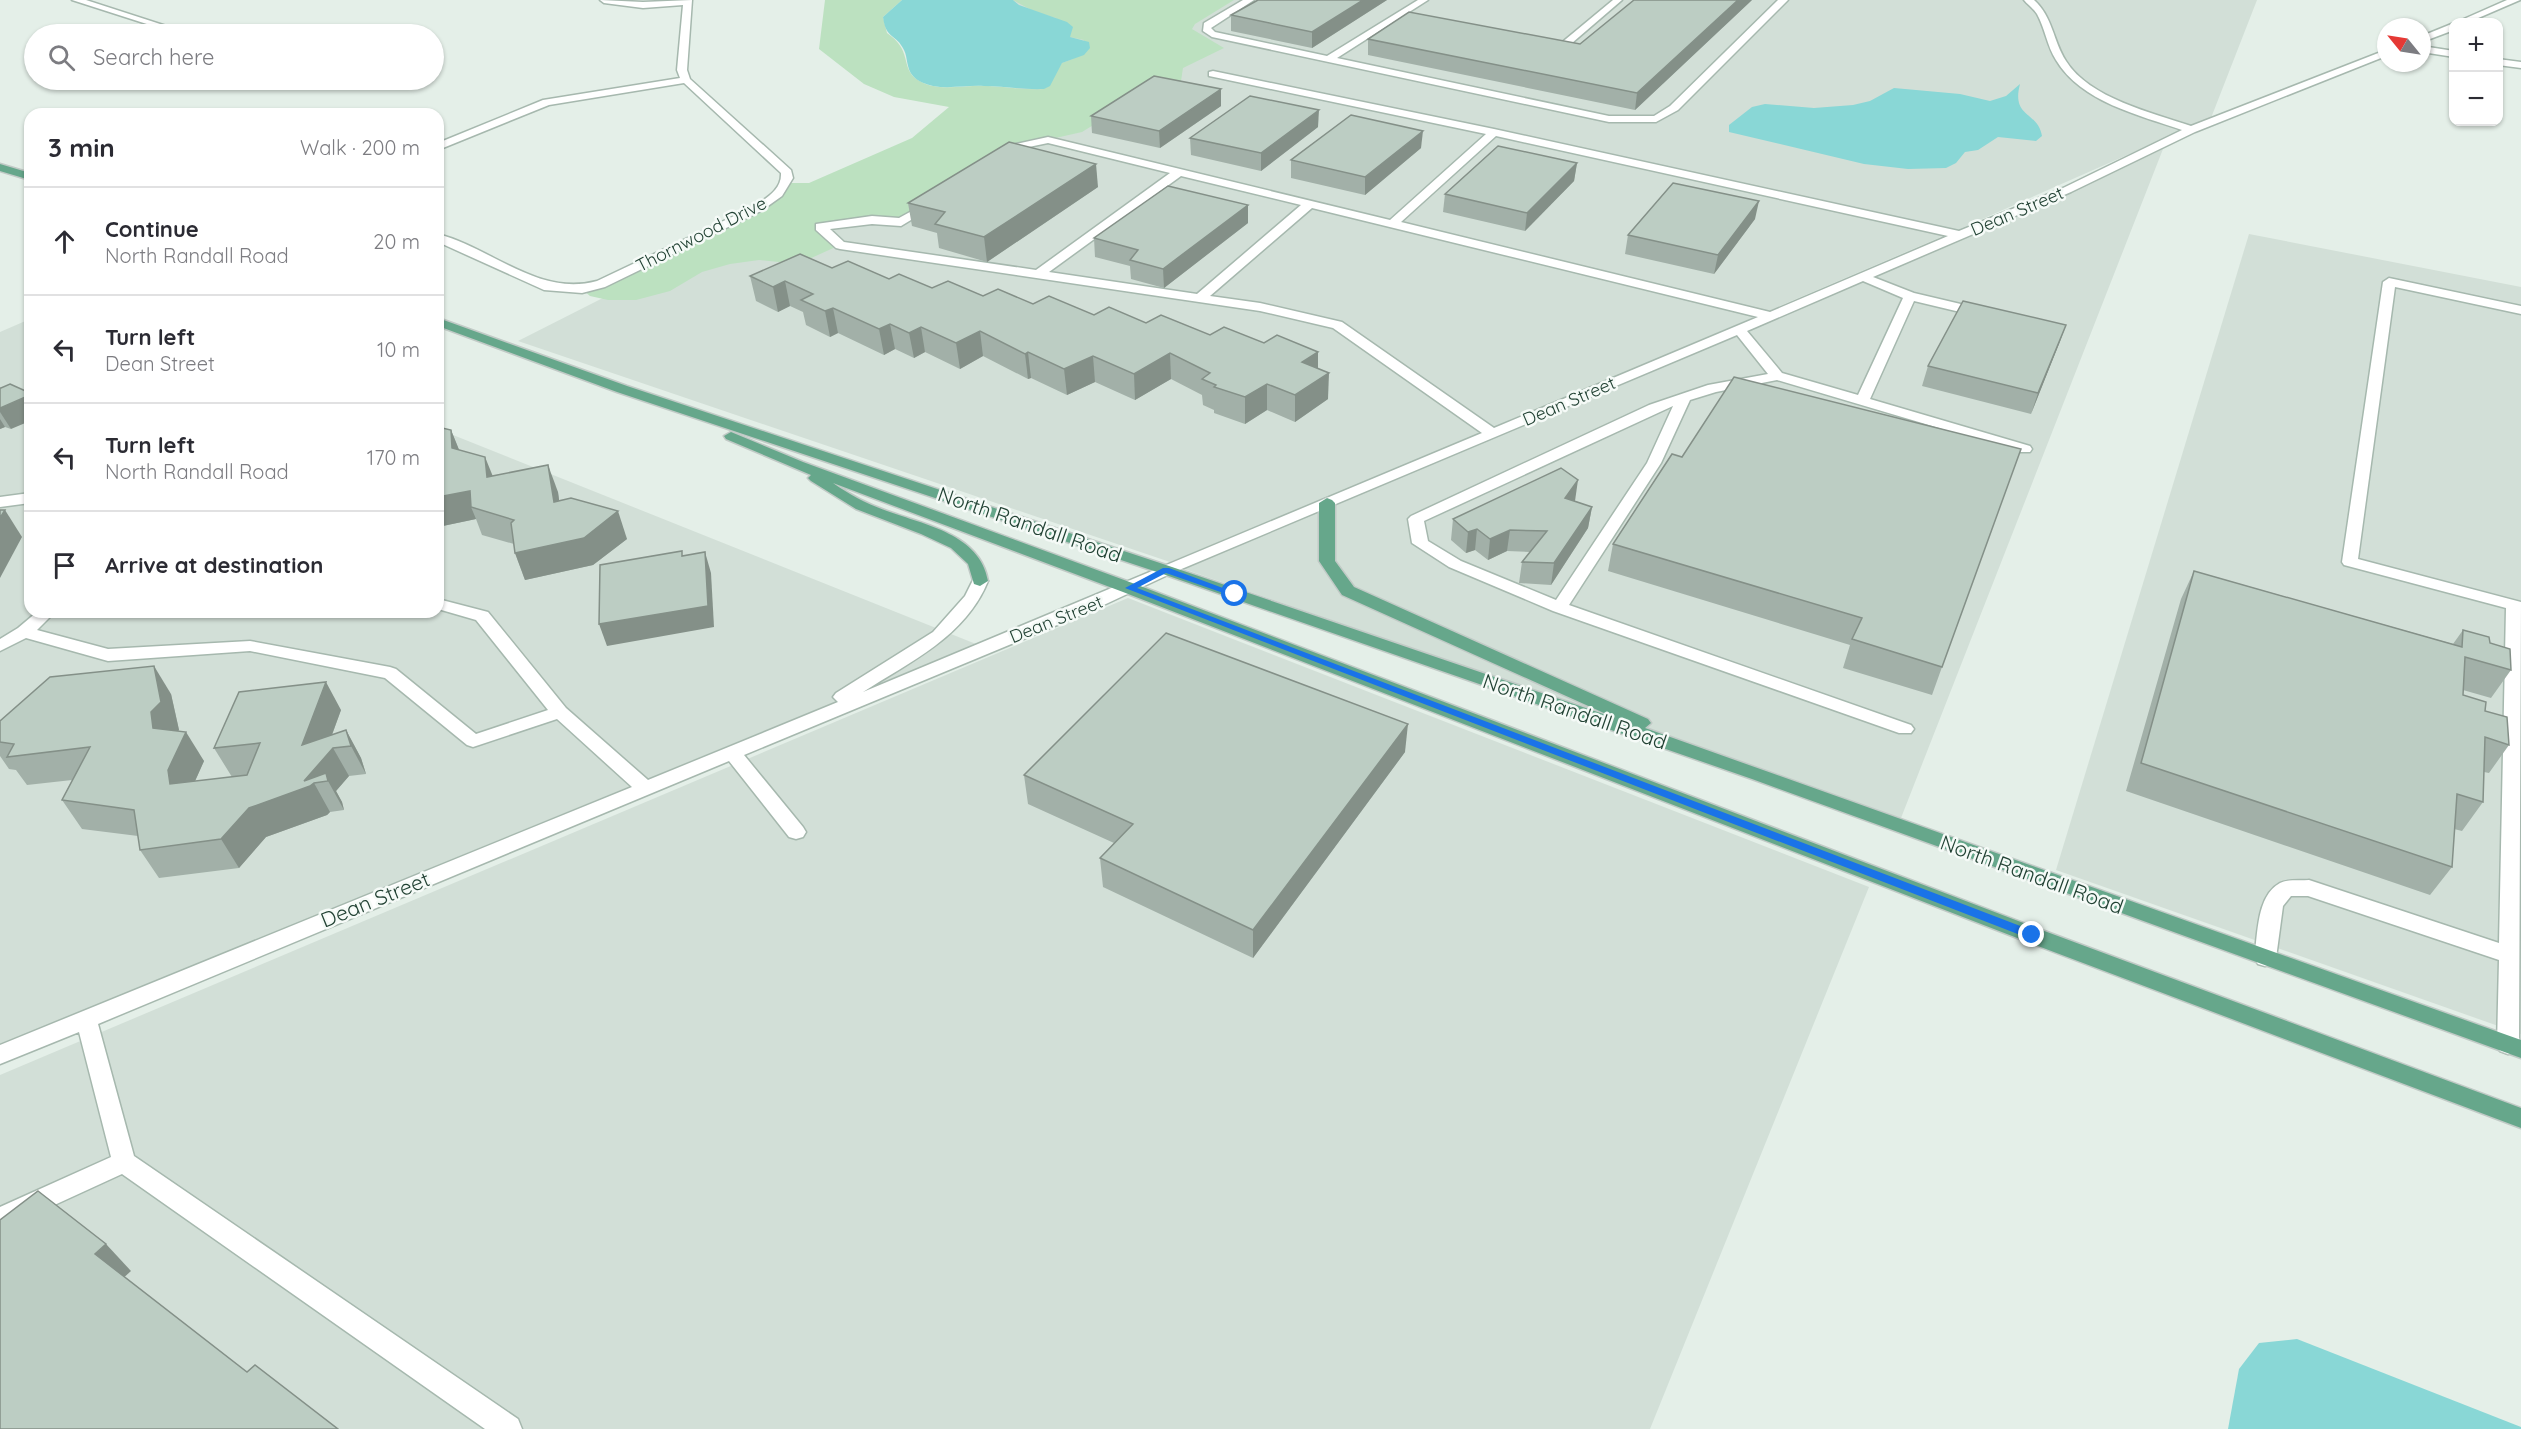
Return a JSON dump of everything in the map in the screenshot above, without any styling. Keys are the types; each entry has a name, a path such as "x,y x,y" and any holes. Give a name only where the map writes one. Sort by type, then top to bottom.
{"main road":[{"path":"0,167 24,175"},
{"name":"North Randall Road","path":"444,324 622,389 1166,570 1759,774 2515,1047"},
{"name":"North Randall Road","path":"622,389 798,465 1129,588 2021,931 2521,1118"},
{"name":"North Randall Road","path":"798,465 842,497 872,511 914,525 964,550 976,563 980,581"},
{"path":"1328,503 1327,561 1348,591 1759,774"}],"street":[{"path":"76,0 154,24"},
{"path":"444,144 547,102 686,80 682,70 688,1 643,6 604,0"},
{"path":"1249,0 1207,25 1206,28 1212,34 1609,119 1656,119 1674,108 1783,0"},
{"path":"1329,59 1424,0"},
{"path":"1540,43 1563,47 1618,0"},
{"path":"2029,0 2046,18 2064,66 2079,81 2136,110 2191,130"},
{"path":"2472,18 2515,0"},
{"path":"1398,16 1418,20"},
{"path":"2431,35 2449,28"},
{"path":"2431,50 2449,53"},
{"name":"Dean Street","path":"0,1054 1129,588 1166,570 2067,190 2191,130 2377,57"},
{"path":"2503,63 2521,65"},
{"path":"1214,74 1494,132 1959,235"},
{"name":"Thornwood Drive","path":"444,241 548,287 582,289 601,284 757,209 776,197 785,186 788,178 787,172 686,80"},
{"path":"1392,224 1494,132"},
{"path":"991,165 1020,146 1048,140 1771,316"},
{"path":"1039,274 1179,172"},
{"path":"941,196 902,222 872,220 820,228 840,245 1260,307 1337,325 1492,434"},
{"path":"1200,298 1310,204"},
{"path":"1863,277 1910,296 1997,316"},
{"path":"2515,1047 2509,955 2515,910 2517,607 2350,562 2389,282 2521,309"},
{"path":"1862,401 1910,296"},
{"path":"1739,329 1777,376"},
{"path":"1905,729 1558,607 1455,564 1420,543 1416,519 1654,408 1713,388 1777,376 2025,449"},
{"path":"1558,607 1654,463 1684,398"},
{"path":"0,502 24,499"},
{"name":"Dean Street","path":"750,744 851,692 939,636 973,598 980,581"},
{"path":"444,606 482,616 560,712 645,788"},
{"path":"0,646 24,632 40,618"},
{"path":"24,632 108,655 250,645 390,673 473,741 560,712"},
{"path":"732,752 796,832"},
{"path":"2265,958 2273,903 2286,889 2309,888 2509,955"},
{"path":"86,1018 124,1162 508,1429"},
{"path":"0,1219 124,1162"}],"shaded area":[{"path":"1003,0 2257,0 2211,118 1955,231 1481,434 1170,562 518,341 1033,80"},
{"path":"2163,149 1901,818 1184,569 1733,337"},
{"path":"2249,234 2521,287 2521,1034 2056,870"},
{"path":"24,322 24,618 444,618 444,431 976,644 0,1045 0,332"},
{"path":"1128,598 1869,887 1650,1429 0,1429 0,1075"}],"green space":[{"path":"825,0 902,0 883,17 887,33 900,46 911,73 923,83 941,87 1044,89 1062,63 1073,59 1084,40 1070,37 1070,33 1056,18 1035,12 1013,0 1234,0 1195,24 1192,29 1224,48 1183,68 1181,81 1103,119 1082,132 1020,146 901,222 821,227 840,245 798,264 759,260 730,264 702,272 670,291 636,300 608,300 590,296 582,289 757,209 786,183 809,183 912,138 949,107 894,97 864,84 819,49"}],"water":[{"path":"902,0 1013,0 1019,5 1067,22 1073,27 1070,37 1089,42 1090,48 1084,55 1062,63 1050,86 1044,89 933,86 913,76 909,70 904,50 884,24 883,17"},
{"path":"2020,84 2019,103 2036,122 2042,136 2036,141 1998,137 1978,150 1965,152 1956,163 1946,168 1908,169 1864,164 1729,132 1729,125 1752,107 1765,104 1814,108 1853,105 1870,101 1894,88 1960,94 1990,101 2006,96"},
{"path":"2297,1339 2521,1427 2521,1429 2228,1429 2239,1369 2259,1343"}],"building":[{"path":"1258,0 1363,0 1312,32 1231,15"},
{"path":"1634,0 1738,0 1637,93 1368,39 1409,12 1580,44"},
{"path":"1154,76 1221,89 1159,131 1091,116"},
{"path":"1250,96 1319,110 1261,153 1190,138"},
{"path":"1351,115 1423,131 1365,177 1291,160"},
{"path":"1009,142 1096,164 984,237 935,224 945,212 908,203"},
{"path":"1498,146 1577,163 1527,213 1445,194"},
{"path":"1673,183 1759,201 1718,255 1628,235"},
{"path":"1168,186 1248,205 1163,269 1130,260 1138,250 1094,238"},
{"path":"800,254 832,268 848,261 889,279 899,274 932,288 948,281 983,296 998,289 1033,304 1049,296 1094,315 1109,307 1146,323 1161,315 1210,335 1224,327 1264,343 1277,335 1318,352 1302,362 1329,373 1295,395 1267,384 1245,397 1214,387 1216,385 1202,379 1210,373 1170,353 1134,374 1093,356 1064,369 1028,352 1025,354 980,331 956,343 921,327 909,333 890,324 879,329 833,308 825,311 801,300 813,294 785,281 773,287 750,276"},
{"path":"1963,301 2066,325 2038,393 1928,366"},
{"path":"1734,377 2021,449 1942,667 1852,639 1862,618 1613,544 1672,454 1682,457"},
{"path":"10,384 24,390 24,398 0,408 0,388"},
{"path":"444,428 451,430 452,448 485,457 487,477 548,465 554,502 571,498 618,511 584,538 515,553 511,523 514,520 471,507 470,491 444,496"},
{"path":"1561,468 1578,480 1565,498 1592,507 1554,563 1522,562 1547,531 1510,530 1490,539 1477,529 1468,532 1453,519"},
{"path":"682,551 682,556 705,552 708,606 599,624 600,565"},
{"path":"2194,571 2462,647 2463,630 2489,637 2490,643 2510,649 2511,670 2465,657 2463,695 2486,702 2485,711 2507,717 2509,745 2485,737 2483,802 2457,794 2452,867 2141,763"},
{"path":"1166,633 1408,724 1253,930 1100,858 1133,824 1024,775"},
{"path":"154,666 161,702 151,712 153,728 186,732 168,770 170,784 247,775 260,743 214,748 239,692 326,682 302,745 346,730 351,746 333,748 304,781 326,773 328,781 314,783 249,808 221,839 140,850 134,810 62,800 90,747 7,757 14,744 0,742 0,721 50,677"},
{"path":"38,1191 106,1244 95,1254 247,1372 255,1365 338,1429 0,1429 0,1220"}],"route":[{"path":"1235,594 1166,570 1129,588 2032,935"}]}
